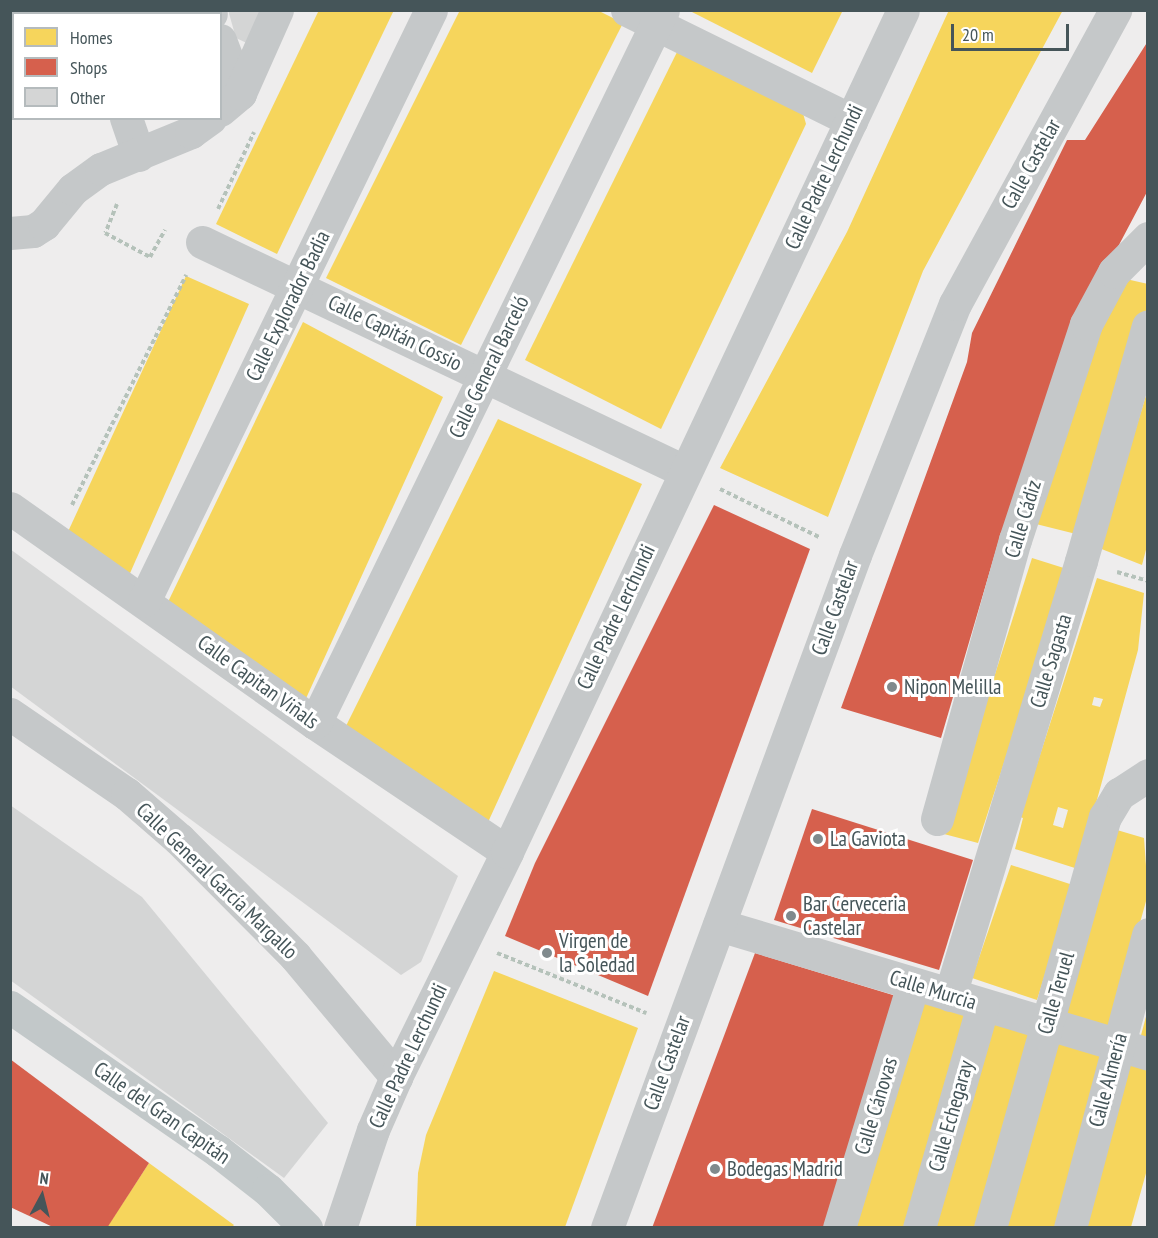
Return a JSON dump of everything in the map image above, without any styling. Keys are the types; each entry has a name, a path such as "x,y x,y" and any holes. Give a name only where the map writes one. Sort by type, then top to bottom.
{"main road":[{"name":"Calle del Gran Capitán","path":"10,1007 218,1151 268,1190 306,1227"}],"street":[{"path":"230,102 277,10"},
{"name":"Calle Explorador Badia","path":"144,601 431,10"},
{"path":"627,10 660,18 850,120"},
{"name":"Calle Padre Lerchundi","path":"340,1227 373,1130 396,1077 507,852 684,471 903,10"},
{"name":"Calle Castelar","path":"607,1227 855,555 955,304 1115,10"},
{"name":"Calle General Barceló","path":"315,723 660,18"},
{"path":"222,52 230,102"},
{"path":"127,120 139,155"},
{"path":"10,233 33,231 87,178 191,132 207,120"},
{"name":"Calle Cádiz","path":"937,819 1016,540 1086,324 1114,272 1148,238"},
{"name":"Calle Capitán Cossio","path":"202,242 684,471"},
{"name":"Calle Sagasta","path":"950,995 1082,561 1148,326"},
{"name":"Calle Capitan Viñals","path":"10,508 315,723 507,852"},
{"name":"Calle General García Margallo","path":"10,714 127,794 179,839 295,956 396,1077"},
{"name":"Calle Teruel","path":"990,1227 1105,817 1119,794 1148,775"},
{"name":"Calle Murcia","path":"719,925 1148,1054"},
{"name":"Calle Almería","path":"1070,1227 1148,934"},
{"name":"Calle Cánovas","path":"839,1227 913,984"},
{"name":"Calle Echegaray","path":"919,1227 983,1005"}],"path":[{"path":"139,155 105,233 150,256 168,226 202,242"},
{"path":"684,471 807,532"},
{"path":"513,960 680,1028"}],"building: Homes":[{"path":"319,10 394,10 277,254 216,224"},
{"path":"460,10 597,10 623,23 461,345 326,278"},
{"path":"688,10 843,10 812,73"},
{"path":"949,10 1063,10 923,271 828,517 720,468 847,232"},
{"path":"680,46 801,106 806,124 661,429 525,360"},
{"path":"186,276 249,304 127,580 66,536"},
{"path":"1126,279 1148,284 1148,305 1080,535 1036,524 1075,379"},
{"path":"303,322 443,397 303,705 167,604"},
{"path":"1148,389 1148,542 1142,565 1099,548"},
{"path":"498,419 642,484 484,831 345,728"},
{"path":"1032,558 1067,569 978,843 944,834"},
{"path":"1097,578 1144,593 1138,650 1078,869 1015,849 1023,818 1020,817","holes":["1094,697 1103,699 1100,707 1092,705","1058,807 1068,810 1063,828 1053,825"]},
{"path":"1117,830 1144,838 1148,894 1111,1027 1059,1011"},
{"path":"1011,865 1073,885 1037,1000 972,978"},
{"path":"494,971 638,1028 565,1227 416,1227 418,1173 426,1135"},
{"path":"924,994 973,1008 905,1227 855,1227"},
{"path":"1148,1013 1148,1045 1140,1039"},
{"path":"989,1017 1034,1028 977,1227 927,1227"},
{"path":"1055,1037 1102,1051 1056,1227 1001,1227"},
{"path":"1126,1058 1148,1065 1148,1166 1131,1227 1082,1227"},
{"path":"149,1163 234,1225 232,1227 107,1227"}],"building: Shops":[{"path":"1148,41 1148,190 1102,277 1001,533 941,738 841,708 967,362 972,333 1067,140 1085,140"},
{"path":"714,505 810,549 648,996 505,936 535,863"},
{"path":"812,809 973,860 939,970 774,920"},
{"path":"755,953 896,996 825,1228 652,1228"},
{"path":"10,1059 149,1163 107,1228 55,1228 10,1207"}],"building: Other":[{"path":"10,10 66,10 66,12 12,12 10,32"},
{"path":"98,10 171,10 172,12 98,12"},
{"path":"228,10 269,10 253,46 236,38"},
{"path":"10,549 458,876 421,962 401,975 10,686"},
{"path":"10,805 142,897 328,1123 284,1178 10,980"}],"place":[{"name":"Nipon Melilla","path":"892,687"},
{"name":"La Gaviota","path":"818,839"},
{"name":"Bar Cerveceria Castelar","path":"791,916"},
{"name":"Virgen de la Soledad","path":"547,953"},
{"name":"Bodegas Madrid","path":"715,1169"}]}
